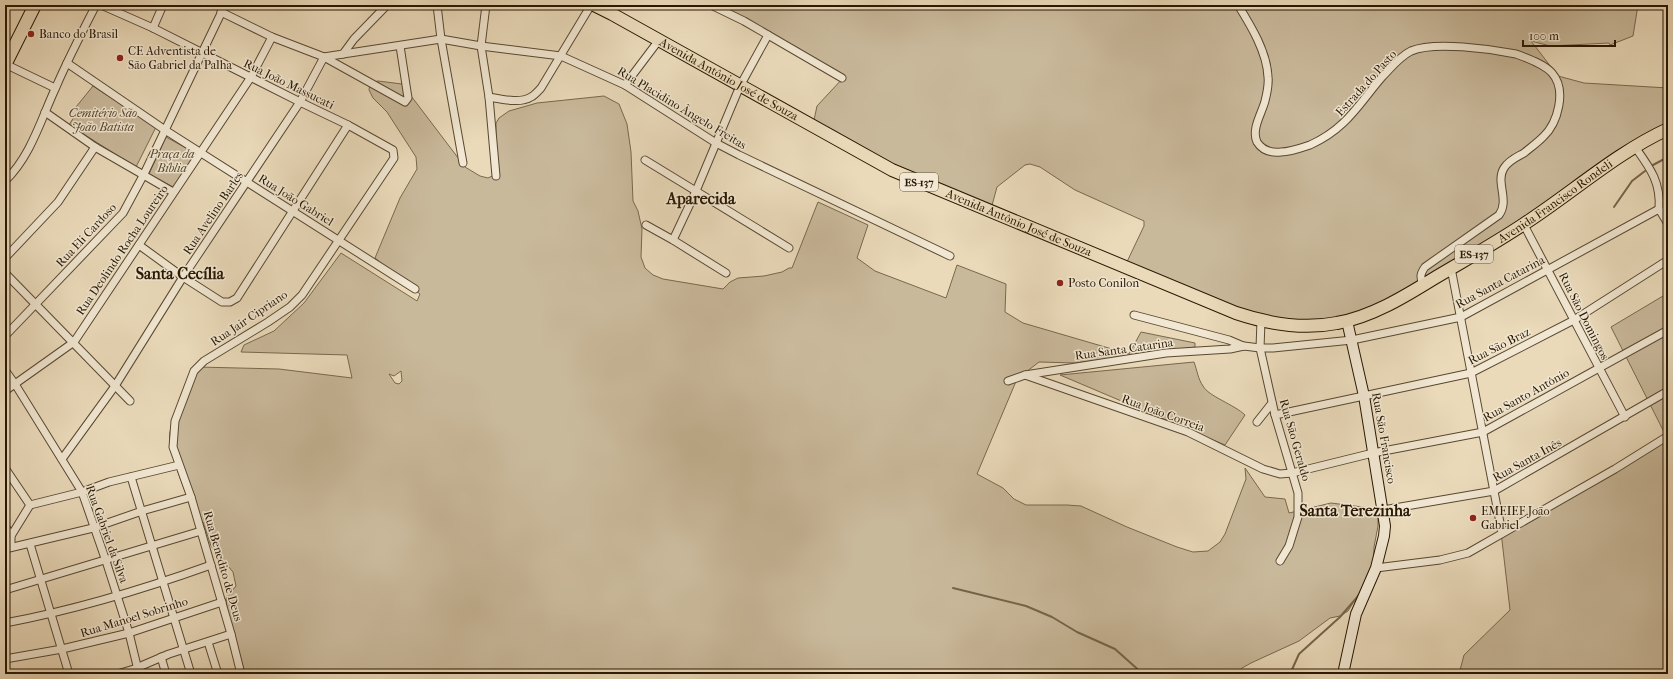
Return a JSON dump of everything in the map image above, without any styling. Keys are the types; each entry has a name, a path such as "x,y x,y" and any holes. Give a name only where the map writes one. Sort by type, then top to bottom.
{"main road":[{"path":"5,65 35,5"},
{"name":"Avenida Antônio José de Souza","path":"592,5 610,9 659,40 740,86 903,175 1236,313 1262,321"},
{"name":"Avenida Francisco Rondeli","path":"1262,321 1286,326 1324,325 1347,321 1374,311 1423,285 1524,224 1635,147 1668,129"}],"street":[{"path":"5,181 13,173 27,152 67,62 96,5"},
{"name":"Rua João Massucati","path":"101,5 153,28 348,125 393,150 394,158"},
{"path":"153,28 163,5"},
{"name":"Rua Eli Cardoso","path":"5,336 123,213 144,174 225,5"},
{"path":"343,54 354,39 387,5"},
{"path":"437,5 441,39 463,162"},
{"path":"486,5 482,46 489,97 496,176"},
{"path":"489,97 515,100 525,100 532,97 541,88 592,5"},
{"path":"711,5 744,21 842,78"},
{"name":"Estrada do Pasto","path":"1238,5 1253,30 1267,67 1268,90 1255,133 1258,143 1264,149 1271,152 1297,150 1327,136 1351,116 1395,63 1419,48 1439,46 1516,54 1527,58 1551,71 1558,88 1558,107 1554,123 1547,133 1535,144 1508,162 1505,167 1501,178 1504,200 1502,211 1499,215 1425,267 1420,277 1423,285"},
{"path":"221,12 272,37 324,57 402,102 407,102 408,98 400,46"},
{"path":"673,240 696,191 740,86 768,35"},
{"name":"Rua Deolindo Rocha Loureiro","path":"5,391 74,342 138,245 202,153 251,77 272,37"},
{"name":"Rua Placidino Ângelo Freitas","path":"324,57 441,39 561,56 625,85 716,143 950,256"},
{"path":"625,85 659,40"},
{"name":"Rua Avelino Barles","path":"62,459 115,386 183,277 300,102 324,57"},
{"name":"Rua João Gabriel","path":"67,62 165,130 415,289"},
{"path":"5,65 55,88"},
{"path":"45,112 95,147 174,192"},
{"path":"138,245 183,277 222,302 230,302 237,298 348,125"},
{"path":"5,258 58,202 95,147"},
{"path":"1635,147 1654,174 1660,198 1659,209 1668,224"},
{"name":"Rua Jair Cipriano","path":"179,465 173,447 175,421 194,371 204,361 290,307 302,295 340,241 394,158"},
{"path":"645,160 789,248"},
{"name":"Rua Santa Catarina","path":"1134,315 1229,340 1244,346 1260,348 1352,340 1461,317 1659,209"},
{"name":"Rua São Domingos","path":"1524,224 1625,417"},
{"path":"646,225 726,273"},
{"name":"Rua São Braz","path":"1275,415 1471,374 1574,320 1668,260"},
{"path":"1451,268 1502,533"},
{"path":"5,273 130,401"},
{"name":"Rua São Geraldo","path":"1262,321 1260,348 1275,415 1298,493 1298,517 1288,546 1280,561"},
{"name":"Rua São Francisco","path":"1344,674 1356,614 1376,568 1385,526 1364,396 1347,321"},
{"name":"Rua Santo Antônio","path":"1292,473 1373,453 1483,432 1668,330"},
{"name":"Rua Santa Catarina","path":"1008,380 1024,375 1166,353 1230,349 1244,346"},
{"name":"Rua Gabriel da Silva","path":"5,370 82,492 129,633 138,671"},
{"name":"Rua João Correia","path":"1024,375 1188,432 1263,469 1280,474 1292,473"},
{"name":"Rua Santa Inês","path":"1383,510 1494,491 1668,391"},
{"path":"1257,422 1272,403"},
{"path":"1376,568 1452,558 1468,553 1615,469 1668,436"},
{"path":"179,465 109,482 82,492 30,505 11,536 8,548 94,528 142,511 191,497"},
{"name":"Rua Benedito de Deus","path":"179,465 191,497 222,602 241,674"},
{"path":"5,468 30,505"},
{"path":"131,477 153,546 162,582 175,617 191,674"},
{"path":"5,526 11,536"},
{"path":"5,590 106,561 201,531"},
{"path":"30,544 69,674"},
{"path":"5,623 51,614 162,582 211,565"},
{"name":"Rua Manoel Sobrinho","path":"5,660 62,649 129,633 222,602"},
{"path":"117,674 138,671 161,657 231,634"},
{"path":"208,642 218,674"},
{"path":"161,657 166,674"}],"green space":[{"path":"714,5 1638,5 1633,36 1610,45 1609,43 1550,46 1531,41 1558,76 1584,83 1668,88 1668,131 1449,267 1372,309 1332,321 1269,319 1125,266 1144,226 1144,221 1075,190 1040,167 1030,164 1025,165 997,187 991,209 864,151 835,131 814,120 817,106 843,78 798,48"},
{"path":"378,81 402,84 465,167 480,176 488,178 496,174 496,123 499,118 509,111 537,103 604,96 619,104 627,124 631,152 633,201 638,211 642,229 641,257 645,268 653,275 663,279 723,289 730,282 738,278 764,276 792,268 818,202 868,225 857,258 875,271 946,298 957,265 1006,284 1005,312 1023,323 1129,354 1141,332 1195,343 1195,347 1075,363 1039,362 1017,379 977,474 1003,488 1014,499 1026,505 1081,506 1127,527 1193,552 1208,551 1220,542 1225,534 1246,479 1245,468 1265,497 1285,499 1289,513 1331,503 1378,509 1378,526 1374,547 1373,571 1348,611 1340,616 1330,618 1299,641 1251,663 1242,668 1237,674 1167,674 1162,672 1152,672 1150,674 245,674 227,609 226,598 236,586 233,572 211,546 203,522 195,517 171,450 170,432 178,408 198,367 279,369 352,378 347,355 241,352 244,345 274,331 304,303 341,253 417,301 420,294 375,258 400,198 417,169 416,157 387,112 373,98 369,90 370,83","holes":["401,371 402,381 399,384 395,383 389,374 394,376"]},
{"name":"Cemitério São João Batista","path":"93,86 156,127 136,167 69,125 79,109 76,107"},
{"name":"Praça da Bíblia","path":"166,137 197,154 173,187 149,174"},
{"path":"1668,293 1668,674 1459,674 1464,655 1510,610 1501,532 1550,505 1665,434 1611,327"},
{"path":"1194,362 1200,380 1206,390 1241,411 1245,415 1225,445 1060,375"}],"waterway":[{"path":"1653,165 1668,157"},
{"path":"1614,207 1632,181 1645,171"},
{"path":"953,588 1026,606 1052,617 1077,632 1115,649 1143,674"},
{"path":"1290,674 1299,654 1340,617 1359,595"}],"place":[{"name":"Banco do Brasil","path":"31,34"},
{"name":"CE Adventista de São Gabriel da Palha","path":"120,58"},
{"name":"Posto Conilon","path":"1060,283"},
{"name":"EMEIEF João Gabriel","path":"1473,518"}],"district":[{"name":"Aparecida","path":"701,198"},
{"name":"Santa Cecília","path":"180,273"},
{"name":"Santa Terezinha","path":"1355,510"}]}
